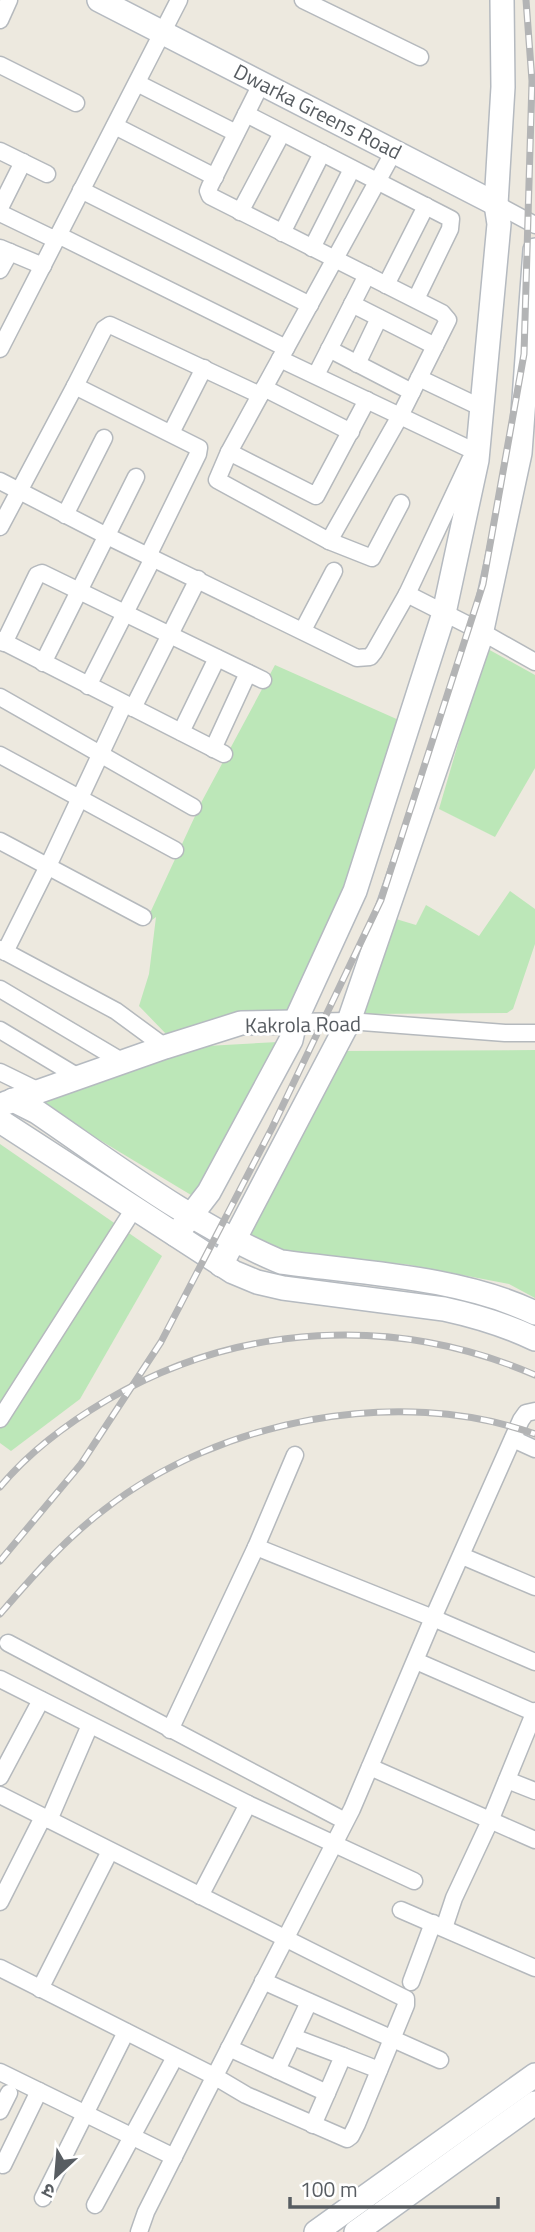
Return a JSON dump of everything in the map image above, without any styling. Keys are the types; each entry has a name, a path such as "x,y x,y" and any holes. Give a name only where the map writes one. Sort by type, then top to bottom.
{"street":[{"name":"Dwarka Greens Road","path":"99,0 535,225"},
{"path":"0,349 179,0"},
{"path":"303,0 420,57"},
{"path":"176,1235 209,1192 291,1040 295,1022 355,891 444,613 476,452 482,408 499,224 496,204 503,86 502,0"},
{"path":"0,65 76,103"},
{"path":"262,82 208,191 210,196 416,299 447,316 448,320 400,416 329,541"},
{"path":"136,83 236,134"},
{"path":"246,114 449,216 452,224 416,299"},
{"path":"115,126 215,177"},
{"path":"240,212 282,133"},
{"path":"0,150 47,173"},
{"path":"394,151 218,476 219,483 329,541 372,558 401,503"},
{"path":"282,233 322,153"},
{"path":"23,162 0,210 283,354 316,375 476,452"},
{"path":"312,248 352,169"},
{"path":"81,190 310,305"},
{"path":"386,285 426,206"},
{"path":"0,270 5,250 43,266"},
{"path":"221,1265 349,1021 482,632 520,453 528,436 535,250"},
{"path":"316,375 367,275"},
{"path":"352,304 435,346"},
{"path":"356,363 379,318"},
{"path":"0,527 104,329 110,325 351,432"},
{"path":"329,349 356,363 482,408"},
{"path":"171,433 204,368"},
{"path":"75,386 195,445 199,451 125,613 88,686"},
{"path":"229,452 316,496 367,400"},
{"path":"65,515 104,438"},
{"path":"0,481 357,658 370,657 407,594 476,452"},
{"path":"43,663 136,477"},
{"path":"303,630 334,570"},
{"path":"39,573 79,590 256,676 219,751 2,642 39,573"},
{"path":"165,1047 116,1012 2,950 48,866 100,754 170,635 198,579"},
{"path":"407,594 535,662"},
{"path":"180,732 217,657"},
{"path":"0,697 193,807"},
{"path":"0,755 175,850"},
{"path":"0,841 142,917"},
{"path":"0,989 123,1062"},
{"name":"Kakrola Road","path":"7,1103 241,1023 349,1021 535,1033"},
{"path":"0,1031 80,1078"},
{"path":"0,1072 39,1091"},
{"path":"7,1103 37,1112 191,1216 235,1241 281,1262 453,1285 504,1299 535,1312"},
{"path":"0,1121 221,1265 257,1282 470,1314 535,1339"},
{"path":"0,1419 135,1207"},
{"path":"139,2232 214,2077 345,1821 513,1439 526,1413 535,1411"},
{"path":"513,1439 535,1449"},
{"path":"170,1730 256,1547 295,1455"},
{"path":"256,1547 535,1662"},
{"path":"462,1556 535,1587"},
{"path":"8,1643 345,1821"},
{"path":"411,1982 490,1821 535,1712 416,1661"},
{"path":"0,1679 248,1804 414,1881"},
{"path":"0,1777 41,1700"},
{"path":"0,1902 46,1818 90,1725"},
{"path":"370,1767 535,1840"},
{"path":"507,1780 535,1791"},
{"path":"0,1795 406,1999 404,2013 351,2136 347,2139 246,2095 0,1968"},
{"path":"200,1896 248,1804"},
{"path":"40,1989 110,1851"},
{"path":"401,1910 535,1969"},
{"path":"263,1981 440,2060"},
{"path":"277,2070 309,2002"},
{"path":"43,2198 126,2032"},
{"path":"293,2037 379,2070"},
{"path":"229,2048 327,2092"},
{"path":"313,2125 343,2056"},
{"path":"96,2204 175,2057"},
{"path":"0,2072 174,2157"},
{"path":"316,2232 535,2075"},
{"path":"4,2165 39,2091"},
{"path":"0,2111 9,2093"},
{"path":"356,2232 535,2103"}],"green space":[{"path":"486,648 535,675 535,768 495,837 439,809"},
{"path":"275,665 401,721 344,900 293,1014 168,1036 139,1006 149,974 156,917 144,926 202,801"},
{"path":"510,891 535,909 535,944 513,1009 507,1013 361,1014 396,919 416,925 426,905 479,936"},
{"path":"278,1042 196,1198 35,1101 189,1047"},
{"path":"535,1050 535,1298 509,1284 405,1264 332,1261 279,1251 247,1234 343,1051"},
{"path":"0,1144 162,1256 80,1399 11,1451 0,1443"}],"railway":[{"path":"0,1561 81,1464 161,1342 272,1128 381,900 483,584 524,354 532,81 526,0"},
{"path":"0,1487 23,1462 50,1439 107,1400 157,1374 209,1355 263,1342 318,1336 373,1336 427,1342 482,1355 535,1375"},
{"path":"0,1614 63,1545 105,1509 151,1478 201,1453 255,1433 311,1420 369,1413 426,1413 482,1420 535,1434"}]}
